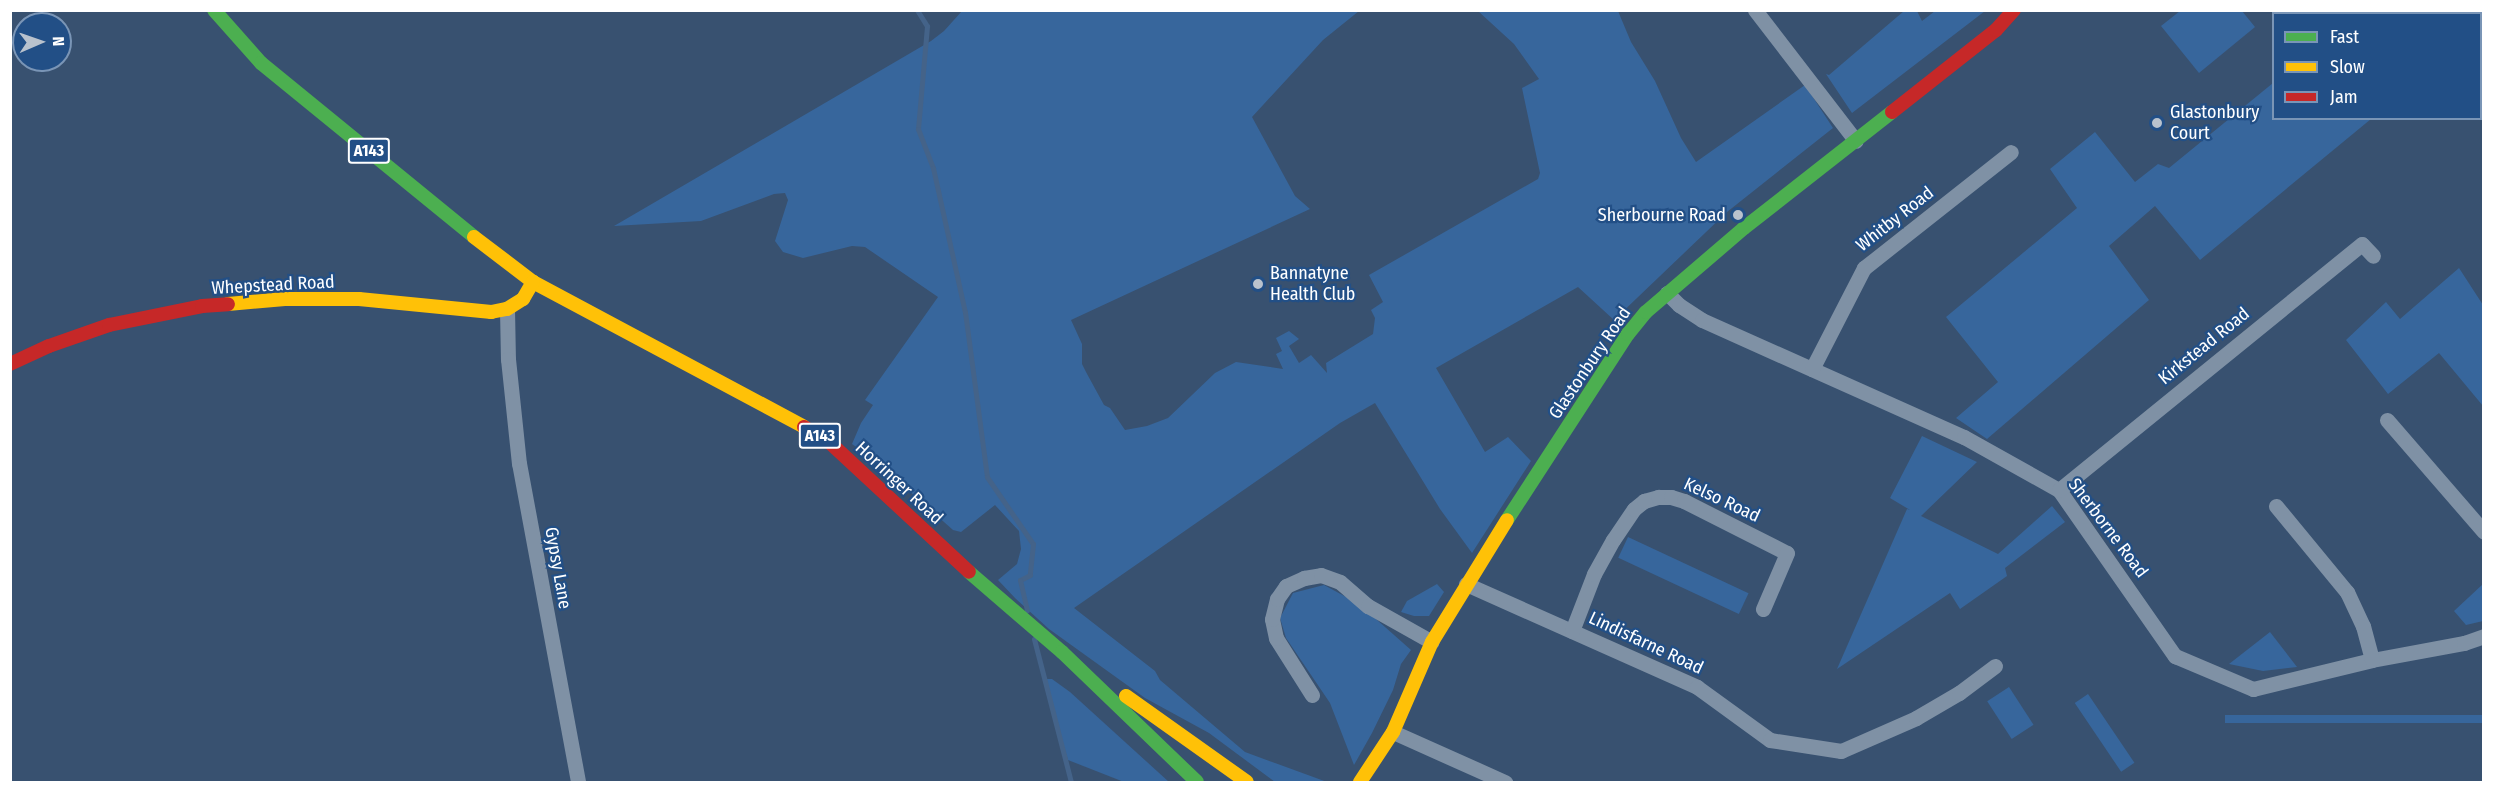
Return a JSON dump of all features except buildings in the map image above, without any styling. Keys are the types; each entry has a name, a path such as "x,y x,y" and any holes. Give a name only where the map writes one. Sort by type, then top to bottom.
{"main road":[{"name":"A143","path":"214,10 261,63 483,245 533,282"},
{"name":"Glastonbury Road","path":"1360,783 1393,732 1432,642 1466,584 1628,334 1668,293 1744,228 1995,30 2014,10"},
{"path":"507,309 523,299 533,282"},
{"name":"Horringer Road","path":"533,282 826,439 956,561 1062,652 1197,783"},
{"name":"Whepstead Road","path":"10,364 49,346 109,325 202,306 285,299 348,299 491,312 507,309"},
{"name":"Horringer Road","path":"1062,652 1247,783"}],"street":[{"path":"1755,10 1856,141"},
{"name":"Whitby Road","path":"1812,369 1864,268 2011,152"},
{"name":"Kirkstead Road","path":"2059,489 2362,243 2373,256"},
{"name":"Sherborne Road","path":"1668,293 1678,305 1702,320 1964,437 2059,489 2175,656 2253,689 2372,660 2464,643 2484,636"},
{"name":"Gypsy Lane","path":"507,309 508,359 519,463 578,783"},
{"path":"2387,420 2484,532"},
{"name":"Kelso Road","path":"1572,631 1594,574 1634,509 1644,501 1665,497 1684,501 1787,554 1763,609"},
{"path":"2276,506 2347,592 2363,626 2372,660"},
{"path":"1312,695 1276,638 1272,619 1277,599 1286,586 1304,578 1321,575 1340,582 1368,606 1432,642"},
{"name":"Lindisfarne Road","path":"1466,584 1697,687 1770,740 1841,751 1916,718 1959,693 1995,666"},
{"path":"1393,732 1505,783"}],"shaded area":[{"path":"962,11 1359,11 1323,40 1252,117 1295,196 1310,209 1071,320 1082,344 1082,364 1104,405 1110,408 1125,430 1147,426 1168,418 1215,373 1236,362 1283,369 1276,354 1282,351 1276,338 1289,331 1299,339 1289,346 1299,363 1311,355 1327,373 1326,363 1373,334 1375,318 1371,310 1383,302 1369,275 1538,179 1540,173 1522,88 1539,79 1514,44 1478,11 1618,11 1631,42 1655,81 1681,138 1696,162 1805,85 1833,128 1727,212 1614,320 1578,287 1436,368 1485,452 1508,437 1531,461 1472,553 1440,509 1375,403 1340,423 1074,608 1155,671 1160,680 1245,752 1327,782 1275,782 1209,733 1145,698 1049,629 1015,598 998,580 1017,564 1021,549 1019,531 995,505 961,532 953,530 872,458 852,444 861,423 873,405 865,400 938,297 865,247 852,246 803,258 783,252 775,241 788,200 785,193 774,194 701,221 614,226 931,41 944,31"},
{"path":"1904,11 1917,11 1922,21 1935,11 1985,11 1852,113 1826,74 1829,75"},
{"path":"2180,11 2242,11 2255,27 2199,73 2161,26"},
{"path":"2272,84 2272,120 2370,120 2200,260 2155,206 2109,246 2149,300 1987,439 1956,418 1998,382 1946,317 2077,208 2050,169 2095,132 2135,182 2158,164 2169,168"},
{"path":"2459,268 2483,305 2483,406 2439,353 2388,394 2346,340 2386,302 2400,319"},
{"path":"1922,436 1977,462 1921,516 1998,554 2052,506 2065,522 2005,568 2007,576 1960,609 1950,593 1837,669 1907,509 1910,510 1890,498"},
{"path":"1628,537 1749,593 1739,614 1618,558"},
{"path":"1437,584 1444,592 1429,616 1414,616 1401,612 1407,601"},
{"path":"2483,584 2483,621 2466,625 2454,611"},
{"path":"1324,585 1359,604 1411,650 1401,664 1393,690 1354,765 1330,703 1286,638 1280,618 1293,593"},
{"path":"2270,632 2297,667 2263,671 2229,664"},
{"path":"1043,679 1052,679 1070,692 1169,782 1124,782 1068,760"},
{"path":"2009,687 2034,725 2012,739 1987,701"},
{"path":"2088,694 2134,763 2121,772 2075,703"},
{"path":"2225,715 2483,715 2483,723 2225,723"}],"waterway":[{"path":"917,10 927,26 918,129 933,168 965,312 987,477 1033,544 1030,575 1020,580 1027,610"},
{"path":"1034,639 1071,782"}],"traffic: fast":[{"path":"214,10 261,63 474,237"},
{"path":"1507,520 1628,334 1646,312 1744,228 1892,112"},
{"path":"969,572 1062,652 1197,782"}],"traffic: slow":[{"path":"474,237 533,282 804,427"},
{"path":"228,304 285,299 359,299 491,312 507,309 523,299 533,282"},
{"path":"1360,782 1393,732 1432,642 1507,520"},
{"path":"1126,696 1247,782"}],"traffic: jam":[{"path":"1892,112 1996,30 2014,10"},
{"path":"10,364 49,346 109,325 202,306 228,304"},
{"path":"804,427 826,439 969,572"}],"place":[{"name":"Glastonbury Court","path":"2157,123"},
{"name":"Sherbourne Road","path":"1738,215"},
{"name":"Bannatyne Health Club","path":"1258,284"}]}
